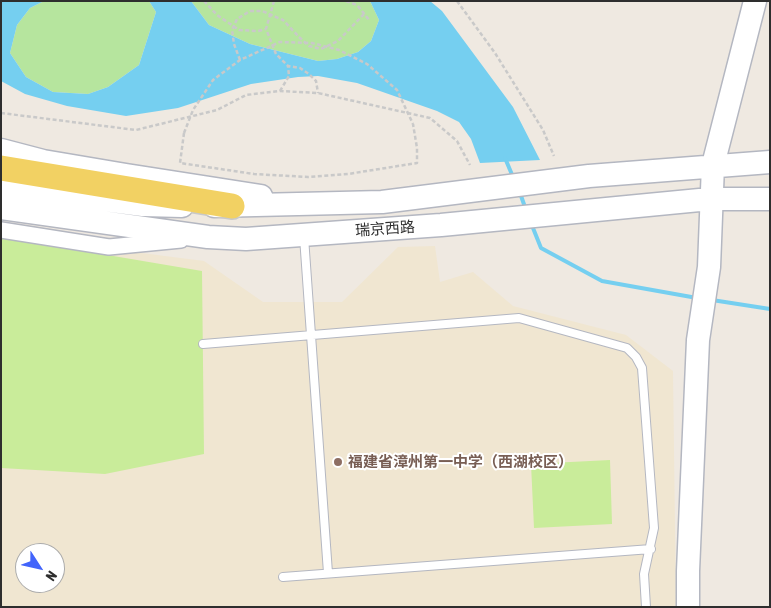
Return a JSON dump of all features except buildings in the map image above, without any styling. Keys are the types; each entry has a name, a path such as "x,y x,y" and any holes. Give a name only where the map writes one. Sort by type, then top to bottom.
{"main road":[{"path":"1,168 232,206"}],"street":[{"path":"688,607 698,340 709,267 712,166 755,1"},
{"path":"1,150 89,169 313,205"},
{"name":"瑞京西路","path":"1,187 143,205 313,205 382,202 590,176 770,162"},
{"name":"瑞京西路","path":"1,208 208,237 246,239 441,225 710,199 770,199"},
{"path":"1,230 109,247 208,237"}],"lane":[{"path":"304,235 328,574"},
{"path":"203,344 519,318 627,348 636,357 642,368 654,528 651,550 644,574 646,607"},
{"path":"283,577 651,550"}],"path":[{"path":"204,1 217,15 239,30 258,32 266,29"},
{"path":"274,1 266,29 276,54 288,66 300,68 309,74 316,81 318,93"},
{"path":"346,1 356,5 370,21"},
{"path":"457,1 495,53 543,130 554,156"},
{"path":"240,60 234,44 232,30 237,19 250,11 262,11 283,20 309,46 321,48 338,41 364,14"},
{"path":"280,42 312,43 338,50 366,64 397,90 413,124 417,148 417,163 348,174 308,176 254,174 180,162 184,133 193,110 213,80 240,60 280,42"},
{"path":"280,91 288,76 288,66"},
{"path":"1,113 136,130 217,110 246,95 280,91 318,93 430,118 457,141 470,166"}],"shaded area":[{"name":"福建省漳州第一中学（西湖校区）","path":"1,235 204,261 263,302 342,302 398,247 435,246 440,282 473,272 513,306 626,335 673,371 676,607 1,607"}],"green space":[{"path":"44,1 149,1 156,12 139,65 108,87 88,94 53,92 26,77 10,53 17,25 30,8"},
{"path":"191,1 370,1 379,20 371,41 358,52 337,59 318,61 250,44 209,25"},
{"path":"1,237 202,271 204,454 105,474 1,468"},
{"path":"610,460 612,524 534,528 531,464"}],"water":[{"path":"1,1 44,1 30,8 17,25 10,53 26,77 53,92 88,94 108,87 139,65 156,12 149,1 191,1 209,25 250,44 318,61 337,59 358,52 371,41 379,20 370,1 430,1 442,11 513,107 540,160 480,163 471,139 459,122 437,111 357,83 318,76 251,84 178,108 126,116 67,106 25,94 1,81"}],"waterway":[{"path":"505,158 513,177"},
{"path":"520,193 526,210"},
{"path":"531,223 541,248 602,281 697,298"},
{"path":"712,300 770,309"}],"place":[{"name":"福建省漳州第一中学（西湖校区）","path":"338,462"}]}
